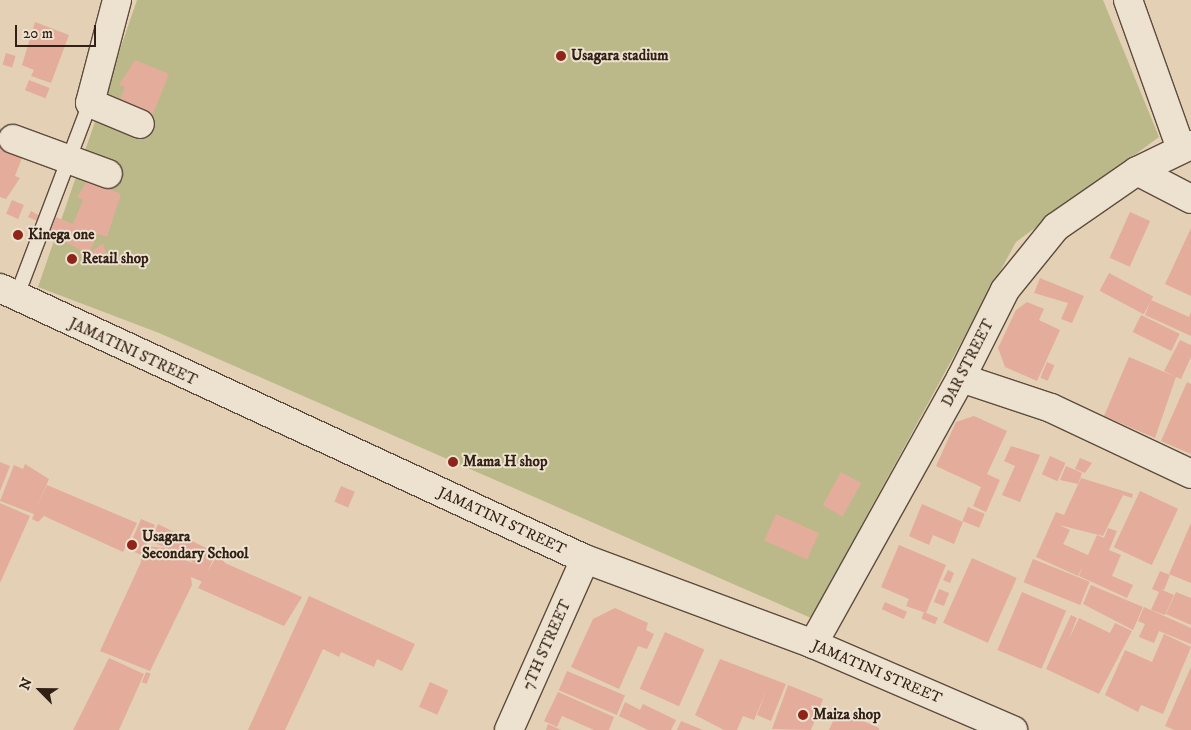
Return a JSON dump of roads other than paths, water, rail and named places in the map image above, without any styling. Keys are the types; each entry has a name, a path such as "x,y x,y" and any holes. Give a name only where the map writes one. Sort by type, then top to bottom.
{"street":[{"path":"116,0 90,103 140,124"},
{"path":"1128,0 1186,147"},
{"path":"13,139 108,174"},
{"name":"DAR STREET","path":"813,644 962,378 1005,290 1056,227 1136,171 1186,147"},
{"path":"1136,171 1191,199"},
{"name":"JAMATINI STREET","path":"8,293 585,559 813,644 1014,730"},
{"path":"962,378 1051,408 1191,474"},
{"name":"7TH STREET","path":"509,730 585,559"}],"lane":[{"path":"8,293 68,158 90,103"}],"place":[{"name":"Usagara stadium","path":"561,56"},
{"name":"Kinega one","path":"18,235"},
{"name":"Retail shop","path":"72,259"},
{"name":"Mama H shop","path":"453,462"},
{"name":"Usagara Secondary School","path":"132,545"},
{"name":"Maiza shop","path":"803,715"}]}
